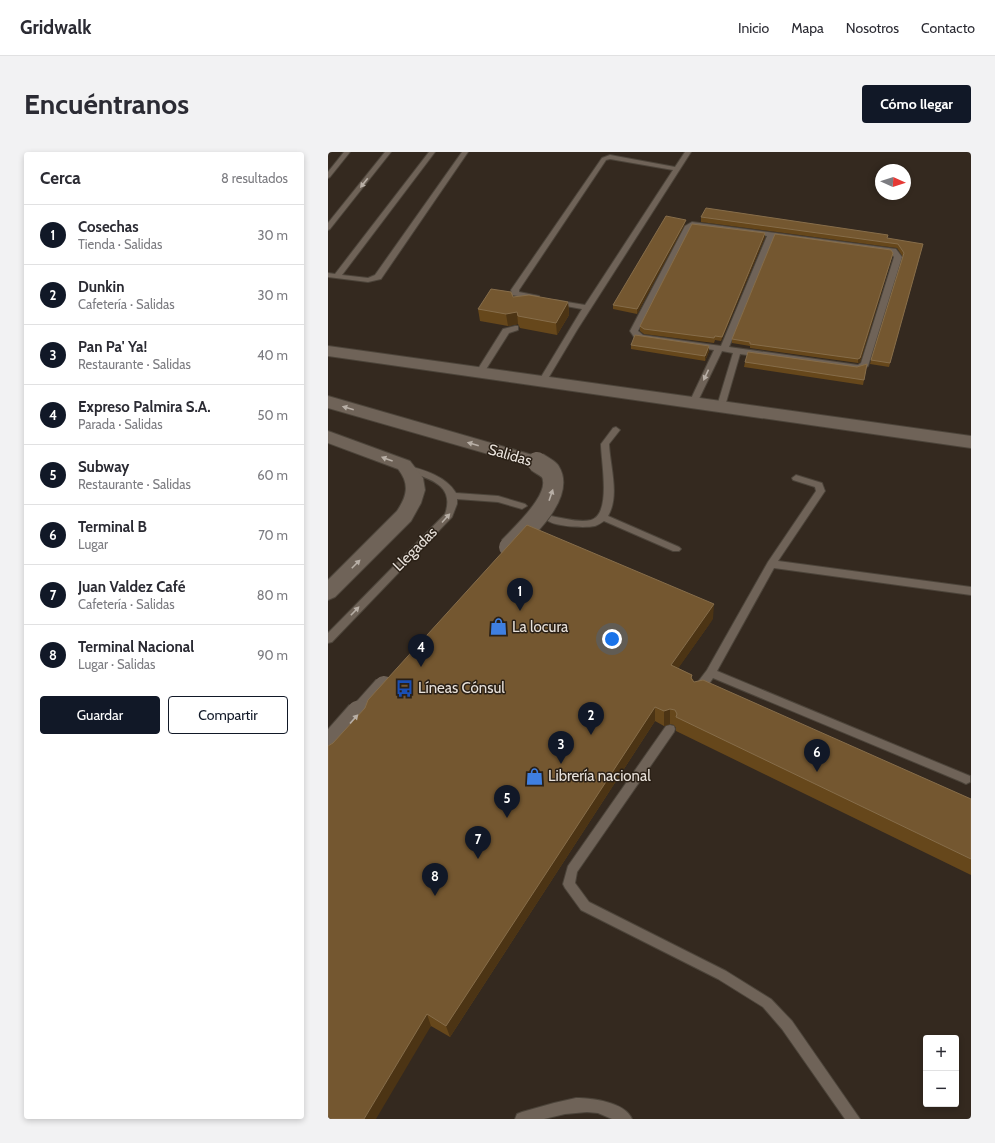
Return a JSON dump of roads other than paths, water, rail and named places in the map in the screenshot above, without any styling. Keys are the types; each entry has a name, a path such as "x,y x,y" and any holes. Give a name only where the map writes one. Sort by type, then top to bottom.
{"street":[{"path":"328,351 971,442"},
{"name":"Salidas","path":"328,402 543,465 551,474 553,488 552,495 542,510 495,562"},
{"path":"328,437 404,465 406,468"},
{"name":"Llegadas","path":"328,592 404,516 412,505 416,494 415,482 411,472 406,468"},
{"path":"328,748 396,672"}],"lane":[{"path":"328,176 347,152"},
{"path":"328,228 388,152"},
{"path":"337,276 432,152"},
{"path":"328,275 368,280 378,277 465,152"},
{"path":"542,382 587,308 688,152"},
{"path":"587,308 527,301 515,293 515,290 604,159 610,157 677,168"},
{"path":"697,224 771,234 893,251 898,257 865,364 861,367 856,368 641,337 634,331 688,226 697,224"},
{"path":"693,403 721,349 771,234"},
{"path":"480,372 505,328 515,328"},
{"path":"721,406 737,351"},
{"path":"551,519 584,525 594,523 602,518 608,509 609,499 605,444 616,430"},
{"path":"406,468 441,481 449,488 453,496 498,498 522,506"},
{"path":"697,692 711,673 771,564 821,491 819,485 796,478"},
{"name":"Llegadas","path":"328,639 449,515 453,508 453,496"},
{"path":"602,518 676,549"},
{"path":"771,564 971,591"},
{"path":"711,673 966,779"},
{"path":"670,728 572,870 569,884 585,906 722,975 767,1003 787,1025 853,1119"},
{"path":"522,1119 548,1115 574,1106 591,1105 608,1109 625,1119"}],"place":[{"name":"Cosechas","path":"520,611"},
{"name":"La locura","path":"499,627"},
{"name":"Expreso Palmira S.A.","path":"421,667"},
{"name":"Líneas Cónsul","path":"405,688"},
{"name":"Dunkin","path":"591,735"},
{"name":"Pan Pa' Ya!","path":"561,764"},
{"name":"Terminal B","path":"817,772"},
{"name":"Librería nacional","path":"535,776"},
{"name":"Subway","path":"507,818"},
{"name":"Juan Valdez Café","path":"478,859"},
{"name":"Terminal Nacional","path":"435,896"}]}
